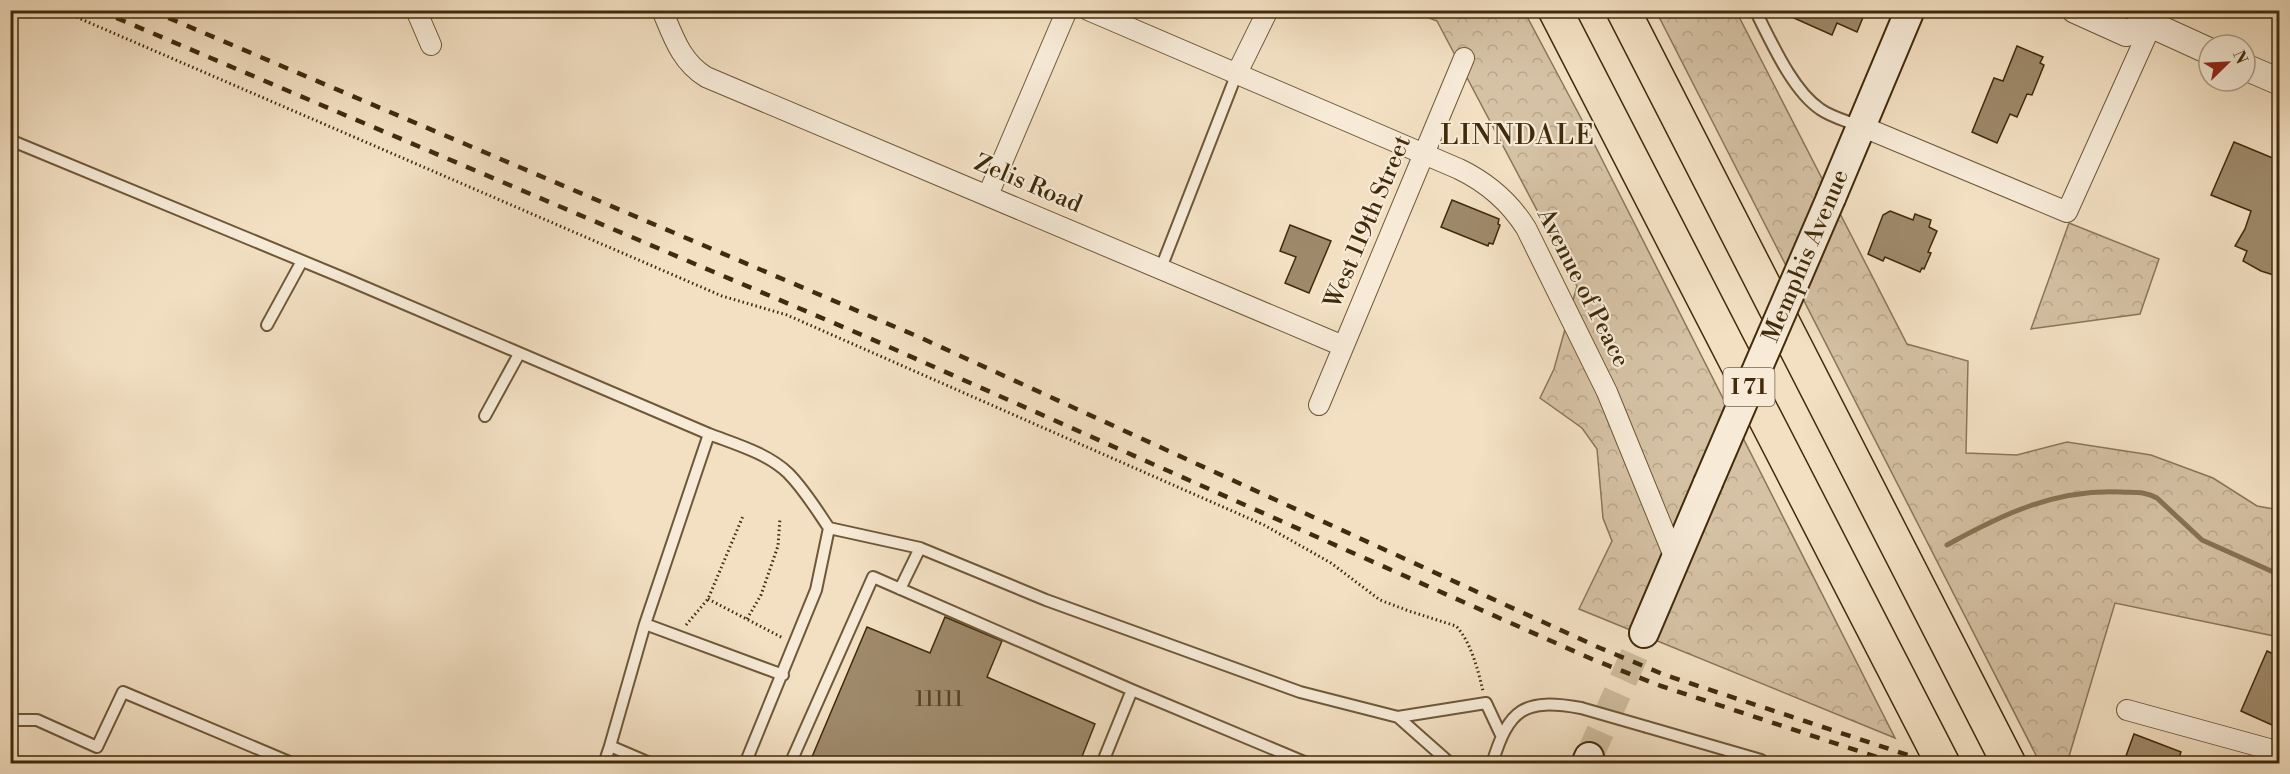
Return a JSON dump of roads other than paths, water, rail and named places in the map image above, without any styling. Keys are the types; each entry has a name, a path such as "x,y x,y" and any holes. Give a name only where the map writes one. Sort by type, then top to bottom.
{"highway":[{"name":"I 71","path":"1555,10 1943,764"},
{"name":"I 71","path":"1623,10 2009,764"}],"main road":[{"name":"Memphis Avenue","path":"1644,633 1910,10"}],"street":[{"path":"416,10 431,45"},
{"name":"Zelis Road","path":"662,10 682,55 694,69 715,81 1343,346"},
{"path":"988,195 1067,10"},
{"name":"Avenue of Peace","path":"1088,10 1468,173 1508,203 1526,228 1607,392 1676,561"},
{"path":"1237,73 1268,10"},
{"path":"2074,10 2126,33 2149,15"},
{"path":"1861,126 2067,212 2149,15"},
{"path":"2149,15 2197,44"},
{"name":"West 119th Street","path":"1319,405 1464,58"},
{"path":"2257,72 2280,82"},
{"path":"2127,710 2280,753"}],"lane":[{"path":"1755,10 1776,51 1807,97 1822,111 1861,126"},
{"path":"1161,268 1237,73"},
{"path":"10,140 755,452 786,471 801,487 829,528 920,548 1046,600 1289,688 1398,717 1486,703 1501,735"},
{"path":"267,325 302,261"},
{"path":"485,416 519,354"},
{"path":"604,764 645,624 709,434"},
{"path":"745,764 816,590 829,528"},
{"path":"900,589 920,548"},
{"path":"790,764 873,577 1309,764"},
{"path":"645,624 783,675"},
{"path":"1101,764 1132,690"},
{"path":"10,720 37,720 97,747 123,692 294,764"},
{"path":"1492,764 1501,735 1515,715 1529,706 1545,704 1581,708 1740,753 1761,760 1765,764"},
{"path":"1398,717 1451,764"},
{"path":"610,746 652,764"}],"waterway":[{"path":"1947,545 2009,514 2052,499 2097,492 2139,493 2157,498 2202,540 2280,575"}],"tunnel":[{"path":"1589,757 1644,633"}],"railway":[{"path":"98,10 869,338 1594,660 1661,686 1898,764"},
{"path":"150,10 919,337 1600,648 1665,675 1935,764"}],"district":[{"name":"LINNDALE","path":"1518,136"}]}
